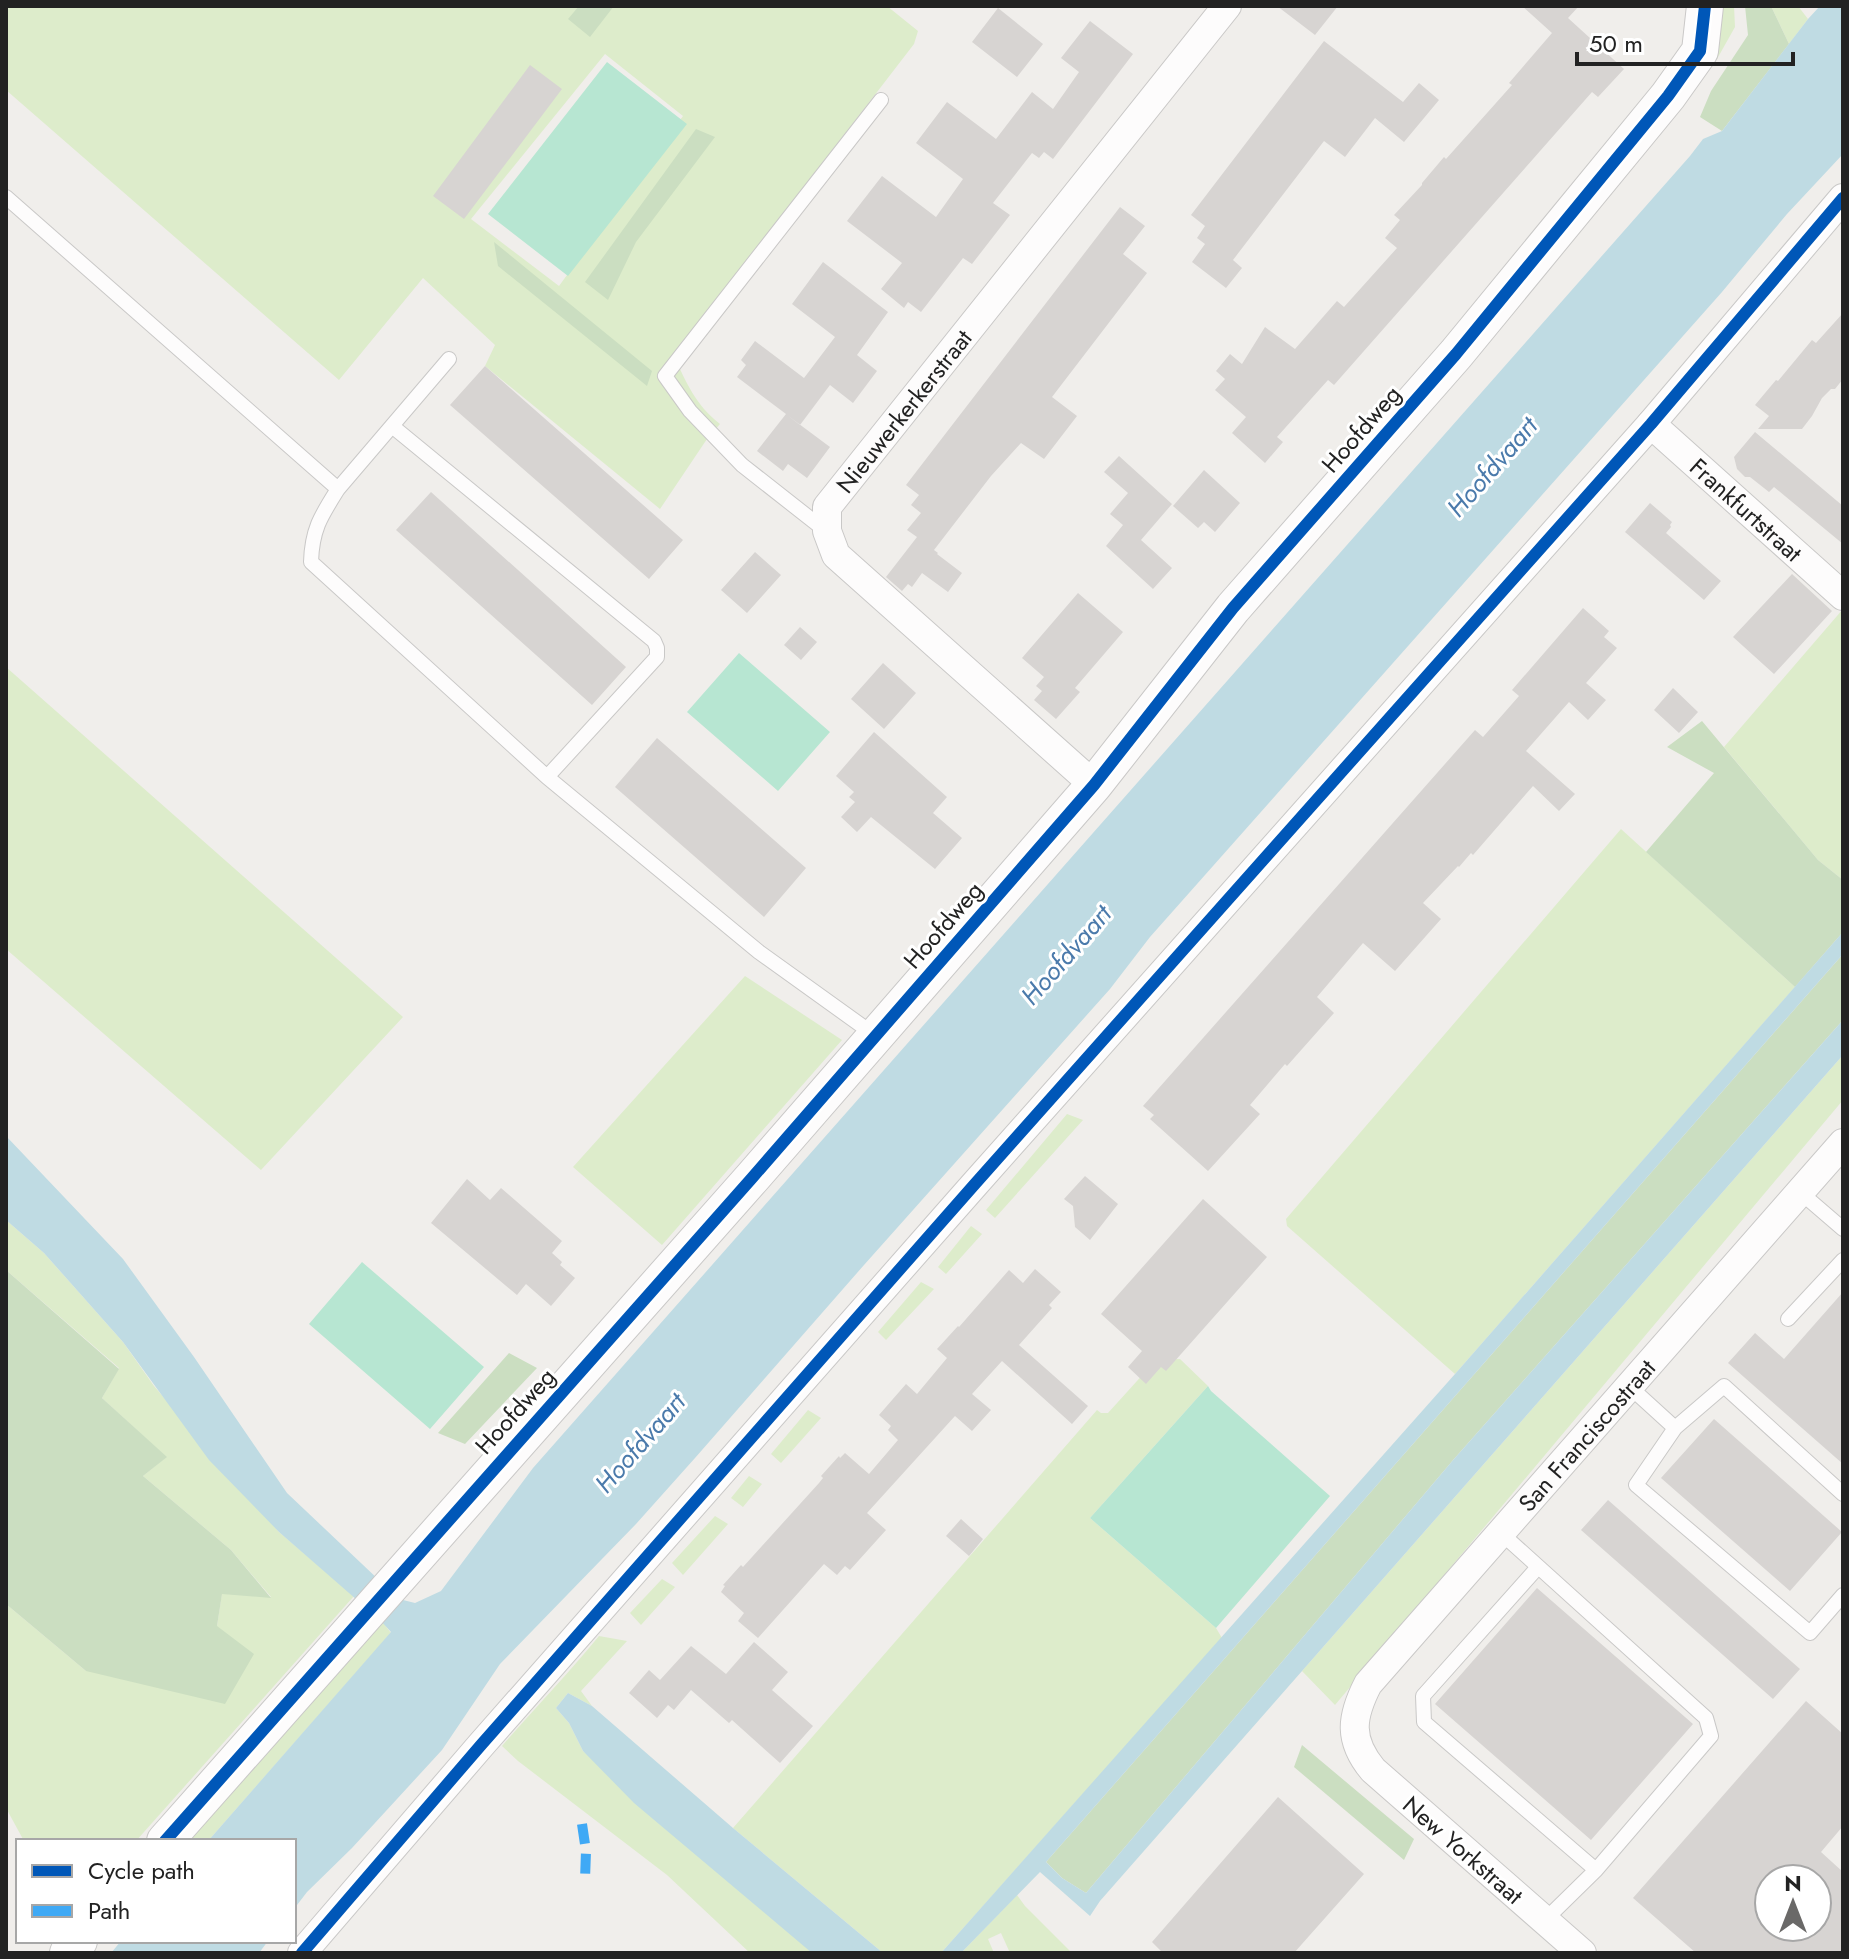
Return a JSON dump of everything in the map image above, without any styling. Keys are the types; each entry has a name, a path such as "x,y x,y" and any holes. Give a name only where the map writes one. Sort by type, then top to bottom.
{"street":[{"name":"Nieuwerkerkerstraat","path":"827,531 827,507 1227,6"},
{"name":"Hoofdweg","path":"167,1839 752,1178 1094,785 1233,608 1456,354 1668,96 1700,51 1705,6"},
{"path":"302,1953 963,1197 1651,424 1843,198"},
{"name":"Frankfurtstraat","path":"1651,424 1843,596"},
{"path":"827,531 836,555 1094,785"},
{"name":"San Franciscostraat","path":"1356,1739 1356,1710 1368,1684 1843,1143"},
{"name":"New Yorkstraat","path":"1356,1739 1358,1749 1373,1770 1582,1953"}],"lane":[{"path":"827,531 742,465 690,411 665,376 881,100"},
{"path":"6,197 338,489"},
{"path":"449,359 338,489 323,512 312,539 311,562 547,777 759,952 876,1036"},
{"path":"392,426 654,641 657,657 547,777"},
{"path":"1800,1192 1843,1229"},
{"path":"1788,1319 1843,1260"},
{"path":"1843,1494 1724,1386 1675,1428 1636,1485 1810,1633 1843,1595"},
{"path":"1630,1387 1675,1428"},
{"path":"1501,1533 1706,1718 1711,1736 1596,1870 1544,1921"},
{"path":"1538,1567 1423,1696 1424,1722 1596,1870"}],"green space":[{"path":"6,6 887,6 918,31 914,44 674,356 698,401 720,424 660,509 485,366 495,345 423,278 339,380 6,90","holes":["605,54 683,116 559,286 471,219"]},
{"path":"579,6 614,6 590,37 568,19"},
{"path":"1713,6 1734,6 1735,27 1717,59 1711,58"},
{"path":"1745,6 1771,6 1789,44 1722,131 1700,117 1711,91 1748,35"},
{"path":"1771,6 1798,6 1808,19 1789,44"},
{"path":"607,62 687,124 568,276 488,214"},
{"path":"696,129 715,137 636,242 608,300 585,282"},
{"path":"494,242 652,371 647,386 498,266"},
{"path":"1843,609 1843,880 1818,860 1724,747"},
{"path":"739,653 830,732 778,791 687,712"},
{"path":"6,667 403,1017 261,1170 6,949"},
{"path":"1702,721 1818,860 1843,880 1843,932 1795,987 1646,852 1714,773 1667,747"},
{"path":"1621,829 1795,987 1455,1374 1287,1226 1286,1219"},
{"path":"1843,954 1843,1020 1454,1459 1086,1893 1062,1878 1046,1862"},
{"path":"745,976 842,1040 662,1245 573,1167"},
{"path":"1843,1055 1843,1100 1335,1705 1302,1671"},
{"path":"1067,1114 1083,1120 995,1218 986,1210"},
{"path":"6,1220 44,1253 123,1342 154,1386 279,1532 354,1596 138,1839 23,1839 6,1808 6,1604 86,1671 217,1626 222,1593 271,1597 231,1550 143,1476 166,1457 102,1398 119,1368 6,1270"},
{"path":"971,1226 982,1234 946,1274 938,1267"},
{"path":"362,1262 484,1367 430,1429 309,1324"},
{"path":"6,1270 119,1369 102,1398 167,1457 143,1476 231,1550 271,1598 222,1594 217,1626 254,1654 225,1704 86,1671 6,1604"},
{"path":"921,1282 934,1289 886,1340 878,1332"},
{"path":"509,1353 537,1368 465,1444 438,1433"},
{"path":"1180,1359 1208,1386 1090,1518 1216,1628 1222,1638 941,1953 883,1953 733,1828 1097,1410 1108,1413 1156,1360"},
{"path":"1208,1386 1330,1496 1216,1628 1090,1518"},
{"path":"808,1410 821,1418 781,1463 771,1454"},
{"path":"749,1476 762,1484 743,1507 731,1498"},
{"path":"715,1516 728,1524 683,1575 672,1563"},
{"path":"662,1579 675,1587 641,1625 630,1613"},
{"path":"381,1620 391,1633 210,1839 184,1839"},
{"path":"599,1636 627,1641 581,1691 592,1706 568,1693 556,1708 569,1723 583,1751 814,1953 750,1953 667,1875 502,1746"},
{"path":"1302,1745 1414,1839 1404,1860 1294,1767"},
{"path":"1017,1895 1072,1953 1010,1953 1001,1933 988,1939 994,1953 961,1953"}],"water":[{"name":"Hoofdvaart","path":"1820,6 1843,6 1843,154 1150,937 1110,989 695,1458 636,1524 500,1664 442,1750 296,1906 296,1839 210,1839 391,1632 279,1532 209,1460 123,1342 44,1253 6,1220 6,1136 123,1259 287,1493 399,1599 415,1603 441,1591 533,1468 1703,139 1722,131"},
{"path":"1843,932 1843,954 1046,1862 1062,1878 1086,1893 1454,1459 1843,1020 1843,1055 1090,1916 1040,1872 961,1953 941,1953 1455,1374"},
{"path":"568,1693 592,1706 883,1953 812,1953 634,1803 583,1751 569,1723 556,1708"},
{"path":"119,1943 266,1943 259,1953 111,1953"}],"building":[{"path":"1277,6 1338,6 1315,35"},
{"path":"1522,6 1579,6 1568,18 1624,69 1598,97 1592,92 1334,385 1328,380 1277,437 1283,442 1265,463 1232,433 1246,417 1215,390 1225,379 1216,371 1230,354 1242,364 1265,327 1295,349 1337,301 1344,307 1397,248 1385,238 1400,220 1394,215 1512,85 1509,83 1552,33"},
{"path":"998,8 1043,44 1017,77 972,42"},
{"path":"1090,21 1133,54 1053,159 1044,152 1039,158 1032,153 993,203 1010,215 972,264 963,258 921,312 908,302 904,308 881,289 902,263 847,221 882,176 936,217 963,179 916,143 947,102 996,139 1032,92 1053,109 1079,72 1061,58"},
{"path":"1324,41 1403,102 1419,83 1439,100 1404,142 1375,118 1345,157 1324,141 1233,260 1242,268 1226,288 1192,262 1205,244 1197,238 1205,226 1191,215"},
{"path":"530,65 562,89 464,219 433,196"},
{"path":"1120,207 1145,226 1123,254 1147,273 1052,397 1077,416 1044,459 1021,443 991,476 934,550 962,573 948,592 922,573 912,587 908,584 902,591 886,577 917,537 907,530 921,513 911,505 919,495 906,485"},
{"path":"823,262 888,312 857,355 877,371 853,403 830,385 800,425 830,447 807,478 788,464 783,471 757,451 786,414 737,377 746,365 741,360 755,341 804,378 835,337 792,304"},
{"path":"1843,313 1843,379 1822,398 1802,429 1758,429 1769,416 1755,405 1812,340 1816,343"},
{"path":"485,366 683,540 649,579 450,405"},
{"path":"1755,432 1843,506 1843,544 1774,487 1769,492 1737,469 1734,457"},
{"path":"1119,456 1172,504 1141,540 1172,568 1153,589 1106,546 1123,525 1110,514 1128,493 1104,472"},
{"path":"1204,470 1240,503 1215,532 1204,522 1198,528 1173,506"},
{"path":"431,492 626,667 592,705 396,530"},
{"path":"1650,503 1672,522 1666,533 1721,581 1704,600 1625,532"},
{"path":"755,552 781,575 747,613 721,590"},
{"path":"1792,574 1832,611 1774,674 1733,637"},
{"path":"1078,593 1123,632 1075,688 1080,692 1056,719 1034,700 1042,691 1036,686 1044,677 1022,658"},
{"path":"1583,608 1609,631 1604,637 1617,648 1586,683 1606,700 1588,720 1569,702 1526,751 1575,794 1559,811 1533,786 1473,855 1471,853 1423,903 1441,919 1395,971 1363,943 1317,997 1334,1013 1250,1105 1260,1114 1208,1171 1150,1119 1154,1115 1143,1106 1475,730 1483,737 1519,696 1512,690"},
{"path":"800,627 817,642 801,660 784,645"},
{"path":"883,663 916,693 884,729 851,699"},
{"path":"1673,688 1698,712 1679,733 1654,710"},
{"path":"874,732 947,797 933,813 962,838 935,869 871,817 857,832 841,817 855,802 849,797 854,792 836,776"},
{"path":"657,738 806,868 764,917 615,787"},
{"path":"1085,1176 1118,1204 1090,1240 1075,1227 1073,1206 1064,1199"},
{"path":"467,1179 490,1200 501,1188 562,1241 552,1253 575,1278 551,1306 526,1284 517,1295 431,1223"},
{"path":"1203,1199 1267,1257 1166,1371 1161,1367 1146,1384 1128,1367 1142,1351 1101,1314"},
{"path":"1035,1269 1061,1292 1049,1305 1052,1308 1019,1345 1088,1406 1072,1424 1002,1361 972,1394 991,1410 972,1431 955,1416 867,1513 886,1530 850,1570 845,1566 837,1575 824,1564 758,1638 738,1621 744,1613 721,1592 723,1585 819,1483 823,1478 821,1476 839,1456 845,1453 869,1474 898,1440 888,1430 891,1426 879,1415 906,1384 917,1394 947,1358 937,1349 1009,1270 1023,1283"},
{"path":"1843,1292 1843,1464 1728,1363 1755,1333 1784,1359"},
{"path":"1714,1419 1842,1532 1790,1591 1661,1478"},
{"path":"1608,1500 1800,1669 1773,1699 1581,1530"},
{"path":"961,1519 983,1539 969,1556 946,1536"},
{"path":"1537,1588 1693,1724 1591,1840 1435,1704"},
{"path":"754,1642 788,1672 772,1690 813,1726 780,1763 732,1720 729,1723 691,1690 674,1710 668,1705 657,1718 629,1693 649,1670 660,1680 691,1646 726,1674"},
{"path":"1806,1701 1843,1734 1843,1826 1821,1852 1843,1872 1843,1953 1696,1953 1633,1898"},
{"path":"1278,1797 1364,1874 1294,1953 1163,1953 1152,1942"}],"marked path":[{"path":"582,1824 586,1851 585,1880"}],"cycle path":[{"path":"167,1839 752,1178 1094,785 1233,608 1456,354 1668,96 1700,51 1705,6"},
{"path":"302,1953 974,1185 1651,424 1843,198"}]}
